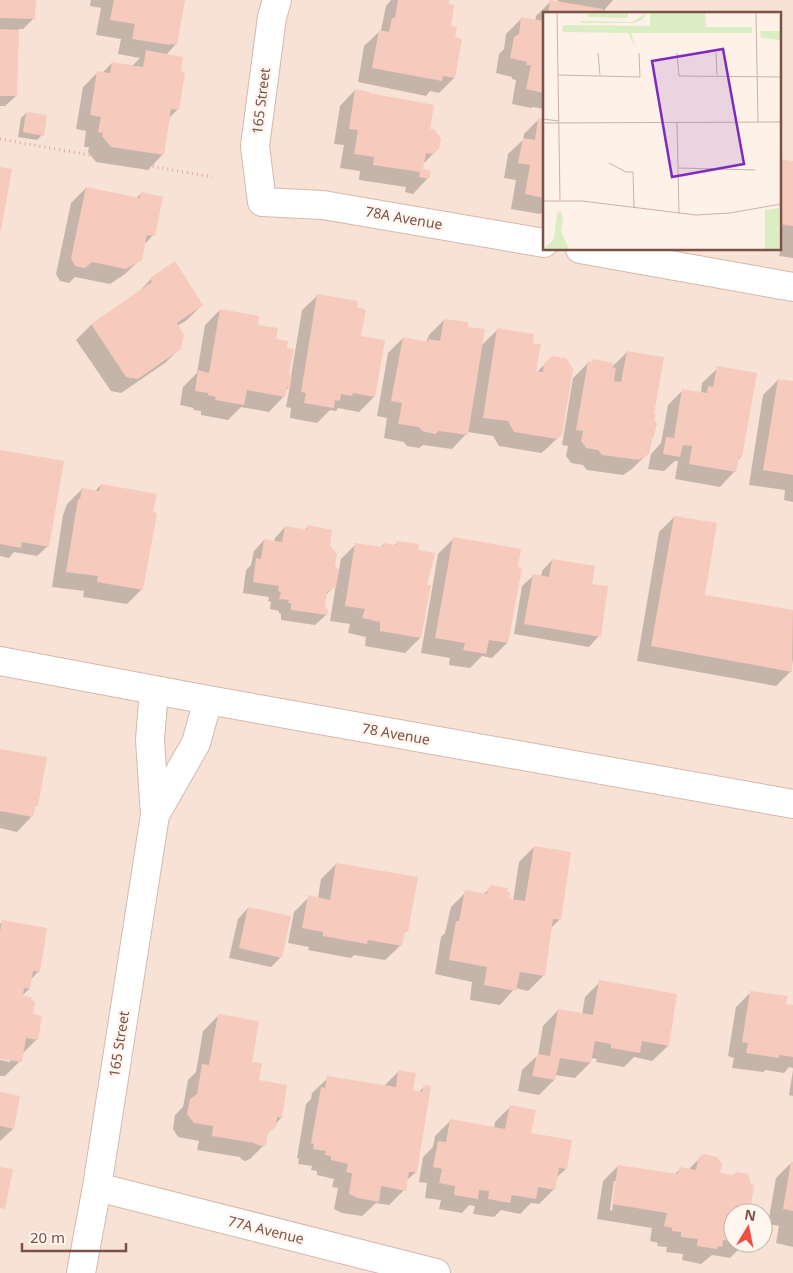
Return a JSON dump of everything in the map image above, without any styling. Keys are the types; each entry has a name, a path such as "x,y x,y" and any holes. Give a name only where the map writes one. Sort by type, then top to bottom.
{"street":[{"name":"165 Street","path":"262,202 256,146 272,18 277,0"},
{"name":"78A Avenue","path":"262,202 323,205 543,242"},
{"path":"592,250 673,257 793,287"},
{"name":"78 Avenue","path":"0,661 793,804"},
{"name":"165 Street","path":"81,1273 97,1187 155,815 150,740 154,690"},
{"name":"165 Street","path":"155,815 196,743 208,700"},
{"name":"77A Avenue","path":"97,1187 436,1273"}],"path":[{"path":"0,139 212,177"}],"shaded area":[{"path":"0,0 793,0 793,1273 0,1273"}],"building":[{"path":"0,0 36,0 35,19 0,18"},
{"path":"114,0 185,0 177,45 132,39 135,24 110,20"},
{"path":"398,0 449,0 448,4 454,5 451,26 457,27 455,37 462,39 455,78 443,76 442,81 372,68 379,30 389,32 392,18 395,18"},
{"path":"550,0 603,9 602,12 548,12"},
{"path":"521,17 543,21 543,93 526,89 531,65 526,65 527,62 510,58 514,37 519,34"},
{"path":"0,29 19,30 17,96 0,96"},
{"path":"146,50 183,57 181,72 185,73 179,110 171,109 164,155 111,147 102,136 103,133 98,132 101,117 90,115 97,71 110,73 112,62 143,67"},
{"path":"355,89 434,105 430,129 434,129 441,138 439,149 432,154 426,153 423,169 431,171 429,179 419,177 420,172 373,165 374,157 354,154 358,130 349,129"},
{"path":"26,112 47,115 44,136 23,132"},
{"path":"538,118 543,119 543,198 525,194 530,165 518,163 523,138 535,140"},
{"path":"780,159 793,161 793,226 780,224"},
{"path":"0,167 12,169 1,230 0,230"},
{"path":"86,187 140,198 141,192 163,197 155,236 147,235 142,260 126,269 92,262 85,268 75,266 71,258"},
{"path":"175,261 203,305 177,323 184,335 181,349 138,379 126,377 91,324 152,282 150,278"},
{"path":"317,294 358,301 357,307 366,310 361,336 385,340 375,397 353,393 352,396 341,394 340,401 335,400 334,408 304,403 306,393 301,392"},
{"path":"220,309 259,316 258,325 278,328 276,339 288,341 287,348 294,349 289,374 292,375 290,388 287,387 285,397 247,390 244,405 215,400 216,397 208,395 208,393 195,391 198,370 209,373"},
{"path":"444,319 468,322 468,327 485,329 468,435 439,431 435,434 422,431 419,427 398,424 402,403 391,401 403,337 428,342 428,339 440,341"},
{"path":"497,328 534,334 533,344 541,344 536,371 543,372 544,364 552,356 566,358 573,369 562,435 557,439 514,432 508,421 483,418"},
{"path":"627,351 664,357 654,414 656,414 654,421 657,423 654,437 649,454 639,460 602,455 598,450 586,448 581,441 583,431 576,430 588,361 592,362 593,359 613,363 612,367 616,368 614,381 621,382"},
{"path":"717,366 757,373 742,457 739,457 736,472 689,464 692,446 683,445 680,457 663,454 666,437 674,438 682,389 707,393 708,386 713,387"},
{"path":"778,379 793,381 793,475 763,470"},
{"path":"0,450 64,461 49,547 22,542 21,548 0,544"},
{"path":"101,484 157,494 153,512 157,513 143,590 97,582 98,576 66,572 78,499 80,499 82,488 99,491"},
{"path":"674,516 717,523 705,595 793,610 792,672 651,646"},
{"path":"308,525 332,530 330,545 337,554 335,566 339,571 336,587 327,592 325,608 328,609 327,615 291,610 291,603 288,603 289,600 279,599 281,592 278,591 279,586 253,582 256,558 261,559 264,539 282,542 285,526 307,530"},
{"path":"453,537 521,549 518,567 522,568 508,643 489,640 486,654 463,650 465,643 435,638"},
{"path":"398,541 419,544 418,550 435,553 427,585 431,585 421,638 380,631 380,622 362,618 365,609 345,606 355,543 383,547 384,543 397,545"},
{"path":"552,559 595,566 592,584 608,586 601,637 524,624 533,574 549,577"},
{"path":"0,749 47,757 38,806 36,805 33,817 0,811"},
{"path":"534,846 571,852 561,920 553,919 545,976 520,972 516,991 484,985 487,967 449,960 456,921 459,921 465,890 487,894 490,885 508,888 507,892 510,892 509,899 525,901"},
{"path":"336,863 418,877 408,932 405,931 402,946 368,940 367,944 323,936 323,932 302,928 308,895 330,900"},
{"path":"248,907 291,916 282,958 239,948"},
{"path":"2,920 47,928 40,972 33,971 30,989 24,988 23,996 32,997 31,1000 35,1001 33,1014 42,1016 38,1040 26,1038 22,1062 0,1059 0,932"},
{"path":"599,980 677,994 669,1046 642,1041 640,1053 611,1048 611,1044 595,1041 591,1063 560,1058 555,1080 532,1076 537,1054 550,1056 558,1009 593,1015"},
{"path":"750,991 788,996 786,1004 793,1005 793,1057 779,1055 779,1058 746,1053 748,1043 742,1042"},
{"path":"218,1014 259,1021 252,1062 262,1063 259,1080 287,1085 282,1118 277,1117 276,1127 268,1133 266,1145 261,1146 255,1143 212,1136 213,1126 194,1123 187,1114 190,1099 197,1094 202,1064 209,1065"},
{"path":"398,1070 416,1073 413,1090 422,1092 424,1085 431,1086 417,1172 409,1172 406,1191 381,1186 379,1202 358,1198 349,1194 352,1173 346,1172 348,1164 331,1160 331,1156 325,1155 326,1151 313,1149 314,1144 311,1143 321,1087 325,1088 327,1076 396,1087"},
{"path":"0,1092 20,1096 14,1129 0,1126"},
{"path":"510,1105 536,1110 531,1133 572,1140 567,1169 559,1168 555,1190 538,1187 536,1199 512,1195 510,1203 488,1199 489,1191 479,1190 478,1199 454,1195 455,1186 439,1183 442,1169 433,1167 438,1141 446,1142 450,1119 505,1129"},
{"path":"704,1154 717,1157 722,1164 720,1173 735,1175 736,1172 748,1174 751,1184 754,1185 751,1203 723,1203 722,1247 718,1246 717,1249 697,1246 698,1239 681,1237 681,1232 672,1231 672,1228 664,1226 667,1213 612,1204 618,1165 678,1174 679,1167 696,1170 698,1158"},
{"path":"791,1161 793,1162 793,1211 783,1209"},
{"path":"0,1167 13,1169 5,1209 0,1208"}]}
